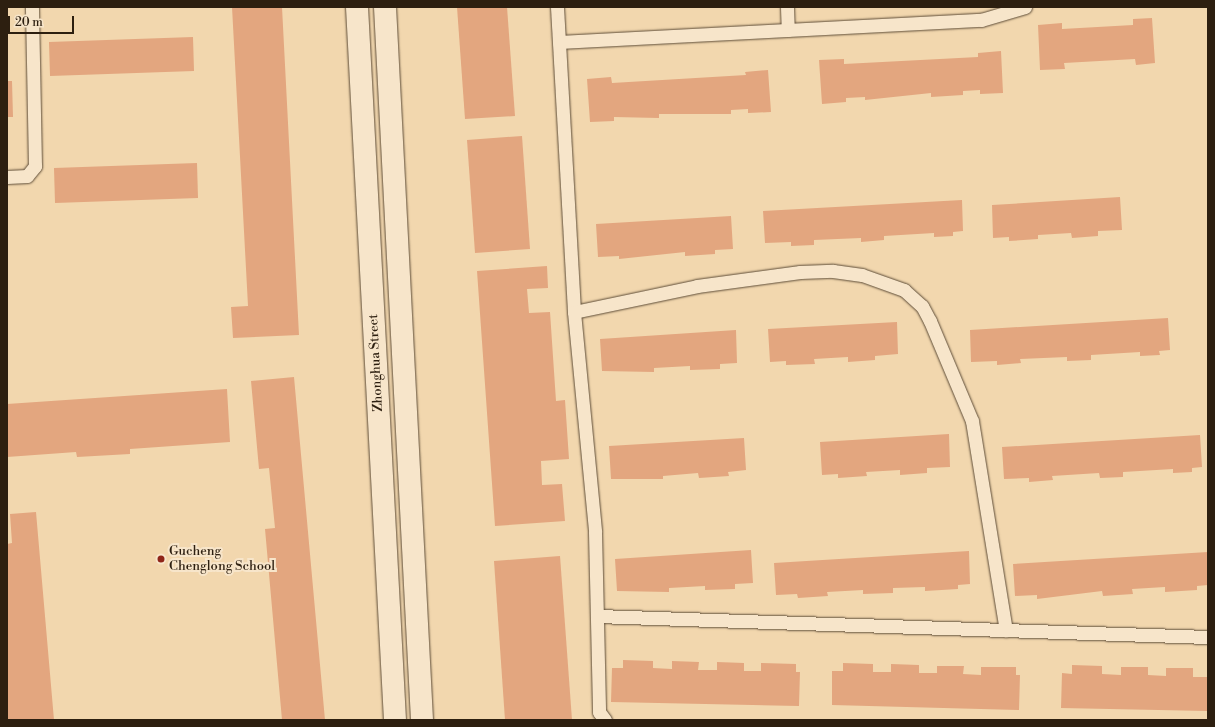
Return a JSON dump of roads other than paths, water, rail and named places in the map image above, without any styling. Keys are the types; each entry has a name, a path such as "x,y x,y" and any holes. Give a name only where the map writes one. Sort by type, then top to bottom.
{"main road":[{"name":"Zhonghua Street","path":"357,7 395,720"},
{"path":"385,7 422,720"}],"lane":[{"path":"7,177 27,176 35,166 32,7"},
{"path":"557,7 574,312 595,532 599,712 605,720"},
{"path":"787,7 788,30"},
{"path":"559,42 981,20 1025,7"},
{"path":"574,312 697,286 800,272 833,271 862,275 904,290 922,306 930,321 972,421 1006,630"},
{"path":"597,616 1208,637"}],"place":[{"name":"Gucheng Chenglong School","path":"161,559"}]}
